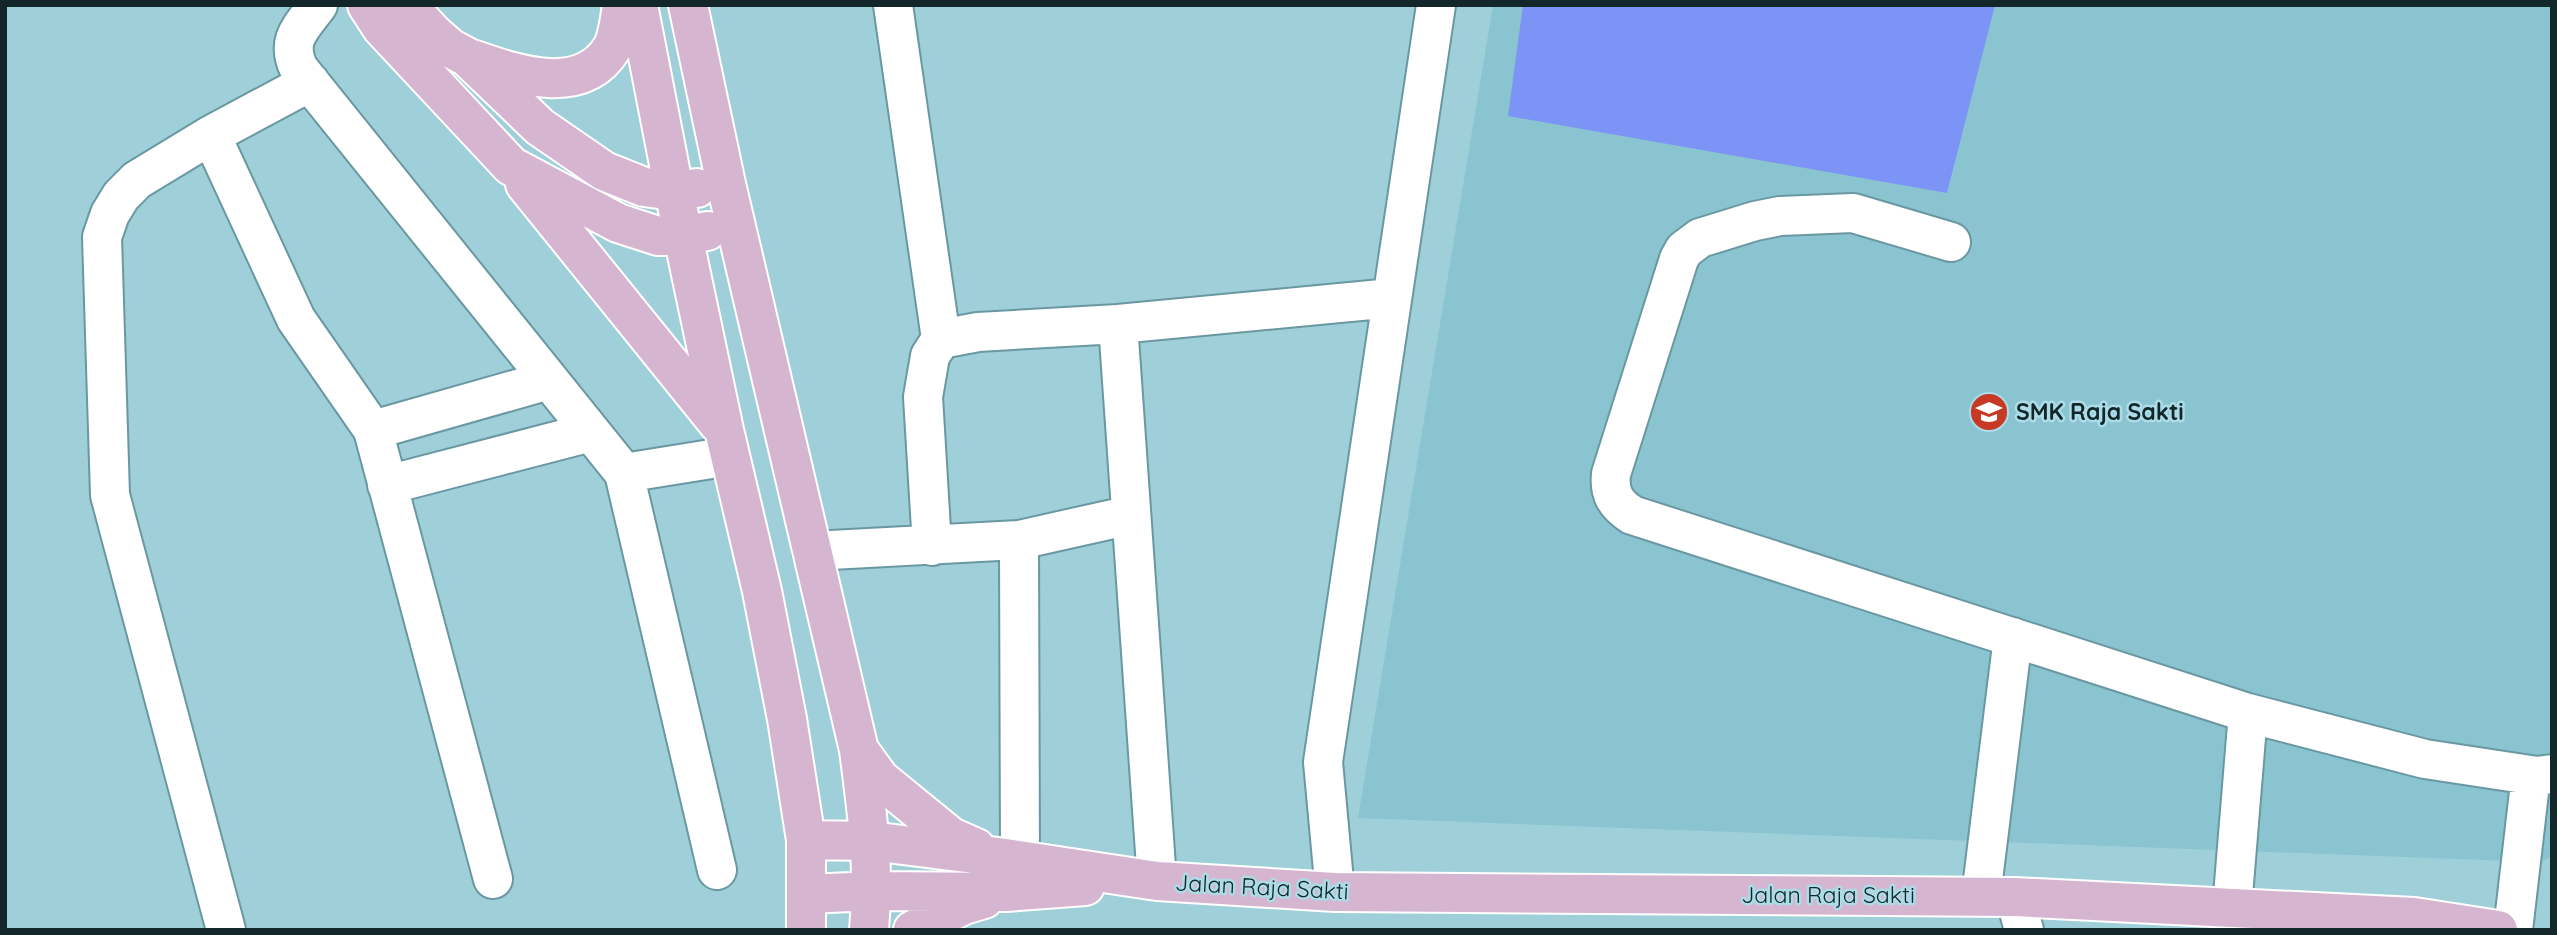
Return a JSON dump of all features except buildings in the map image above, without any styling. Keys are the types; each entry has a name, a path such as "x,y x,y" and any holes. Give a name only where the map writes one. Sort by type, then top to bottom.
{"main road":[{"path":"367,5 382,28 511,166 668,359 727,443"},
{"path":"407,5 450,48 467,57 514,74 547,79 577,75 599,63 613,46 622,5"},
{"path":"638,5 683,236 782,693 806,840 807,912"},
{"path":"688,5 726,184 859,750 872,841 873,891 869,930"},
{"path":"467,57 540,127 604,171 644,187 674,191 726,184"},
{"path":"511,166 618,223 659,236 683,236 736,225"},
{"path":"859,750 880,779 951,837 1008,870 964,905 913,930"},
{"name":"Jalan Raja Sakti","path":"806,840 872,841 1008,870 1335,892 2006,908 2232,908 2414,917 2498,930"},
{"name":"Jalan Raja Sakti","path":"807,912 873,891 1008,870"}],"street":[{"path":"318,5 296,36 293,47 299,69 624,473 716,870"},
{"path":"893,5 941,339 930,356 923,397 932,546"},
{"path":"1335,892 1323,762 1436,5"},
{"path":"226,930 110,495 102,237 110,214 121,196 137,180 211,135 310,82"},
{"path":"211,135 296,319 373,430 493,879"},
{"path":"1951,242 1853,213 1764,218 1691,243 1679,260 1611,474 1610,486 1621,508 1632,514 2248,713 2425,759 2541,774 2513,930"},
{"path":"941,339 978,332 1118,324 1392,298"},
{"path":"1118,324 1157,881"},
{"path":"373,430 549,380"},
{"path":"387,485 591,432"},
{"path":"624,473 727,443"},
{"path":"812,551 1019,540 1132,515"},
{"path":"1008,870 1019,540"},
{"path":"2006,908 2013,637"},
{"path":"2232,908 2248,713"}],"shaded area":[{"name":"SMK Raja Sakti","path":"1493,5 2552,5 2552,857 2539,862 1358,818"},
{"path":"1523,5 1995,5 1947,193 1508,116"}],"place":[{"name":"SMK Raja Sakti","path":"1989,412"}]}
